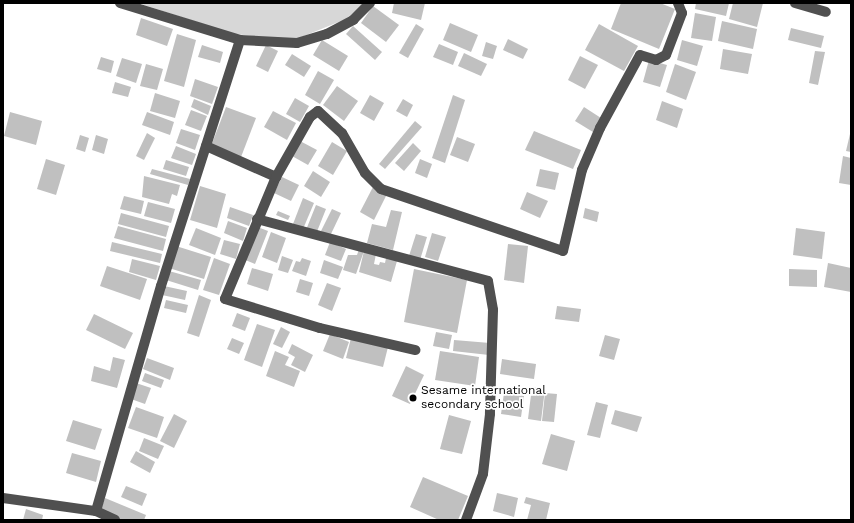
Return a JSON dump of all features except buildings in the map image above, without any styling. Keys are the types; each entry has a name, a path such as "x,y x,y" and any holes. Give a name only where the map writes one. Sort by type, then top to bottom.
{"street":[{"path":"120,3 240,40 298,43 327,34 353,20 370,3"},
{"path":"415,350 320,328 225,299 256,219 276,177 310,117 318,111 342,133 365,173 381,189 563,251 582,170 600,128 640,55 656,60 666,55 682,13 678,3"},
{"path":"795,3 826,12"},
{"path":"96,511 206,146 240,40"},
{"path":"206,146 276,177"},
{"path":"256,219 488,281 493,310 490,414 483,474 466,520"},
{"path":"3,498 96,511 114,520"}],"shaded area":[{"path":"138,3 365,3 346,19 294,40 234,34"}],"place":[{"name":"Sesame international secondary school","path":"413,398"}]}
